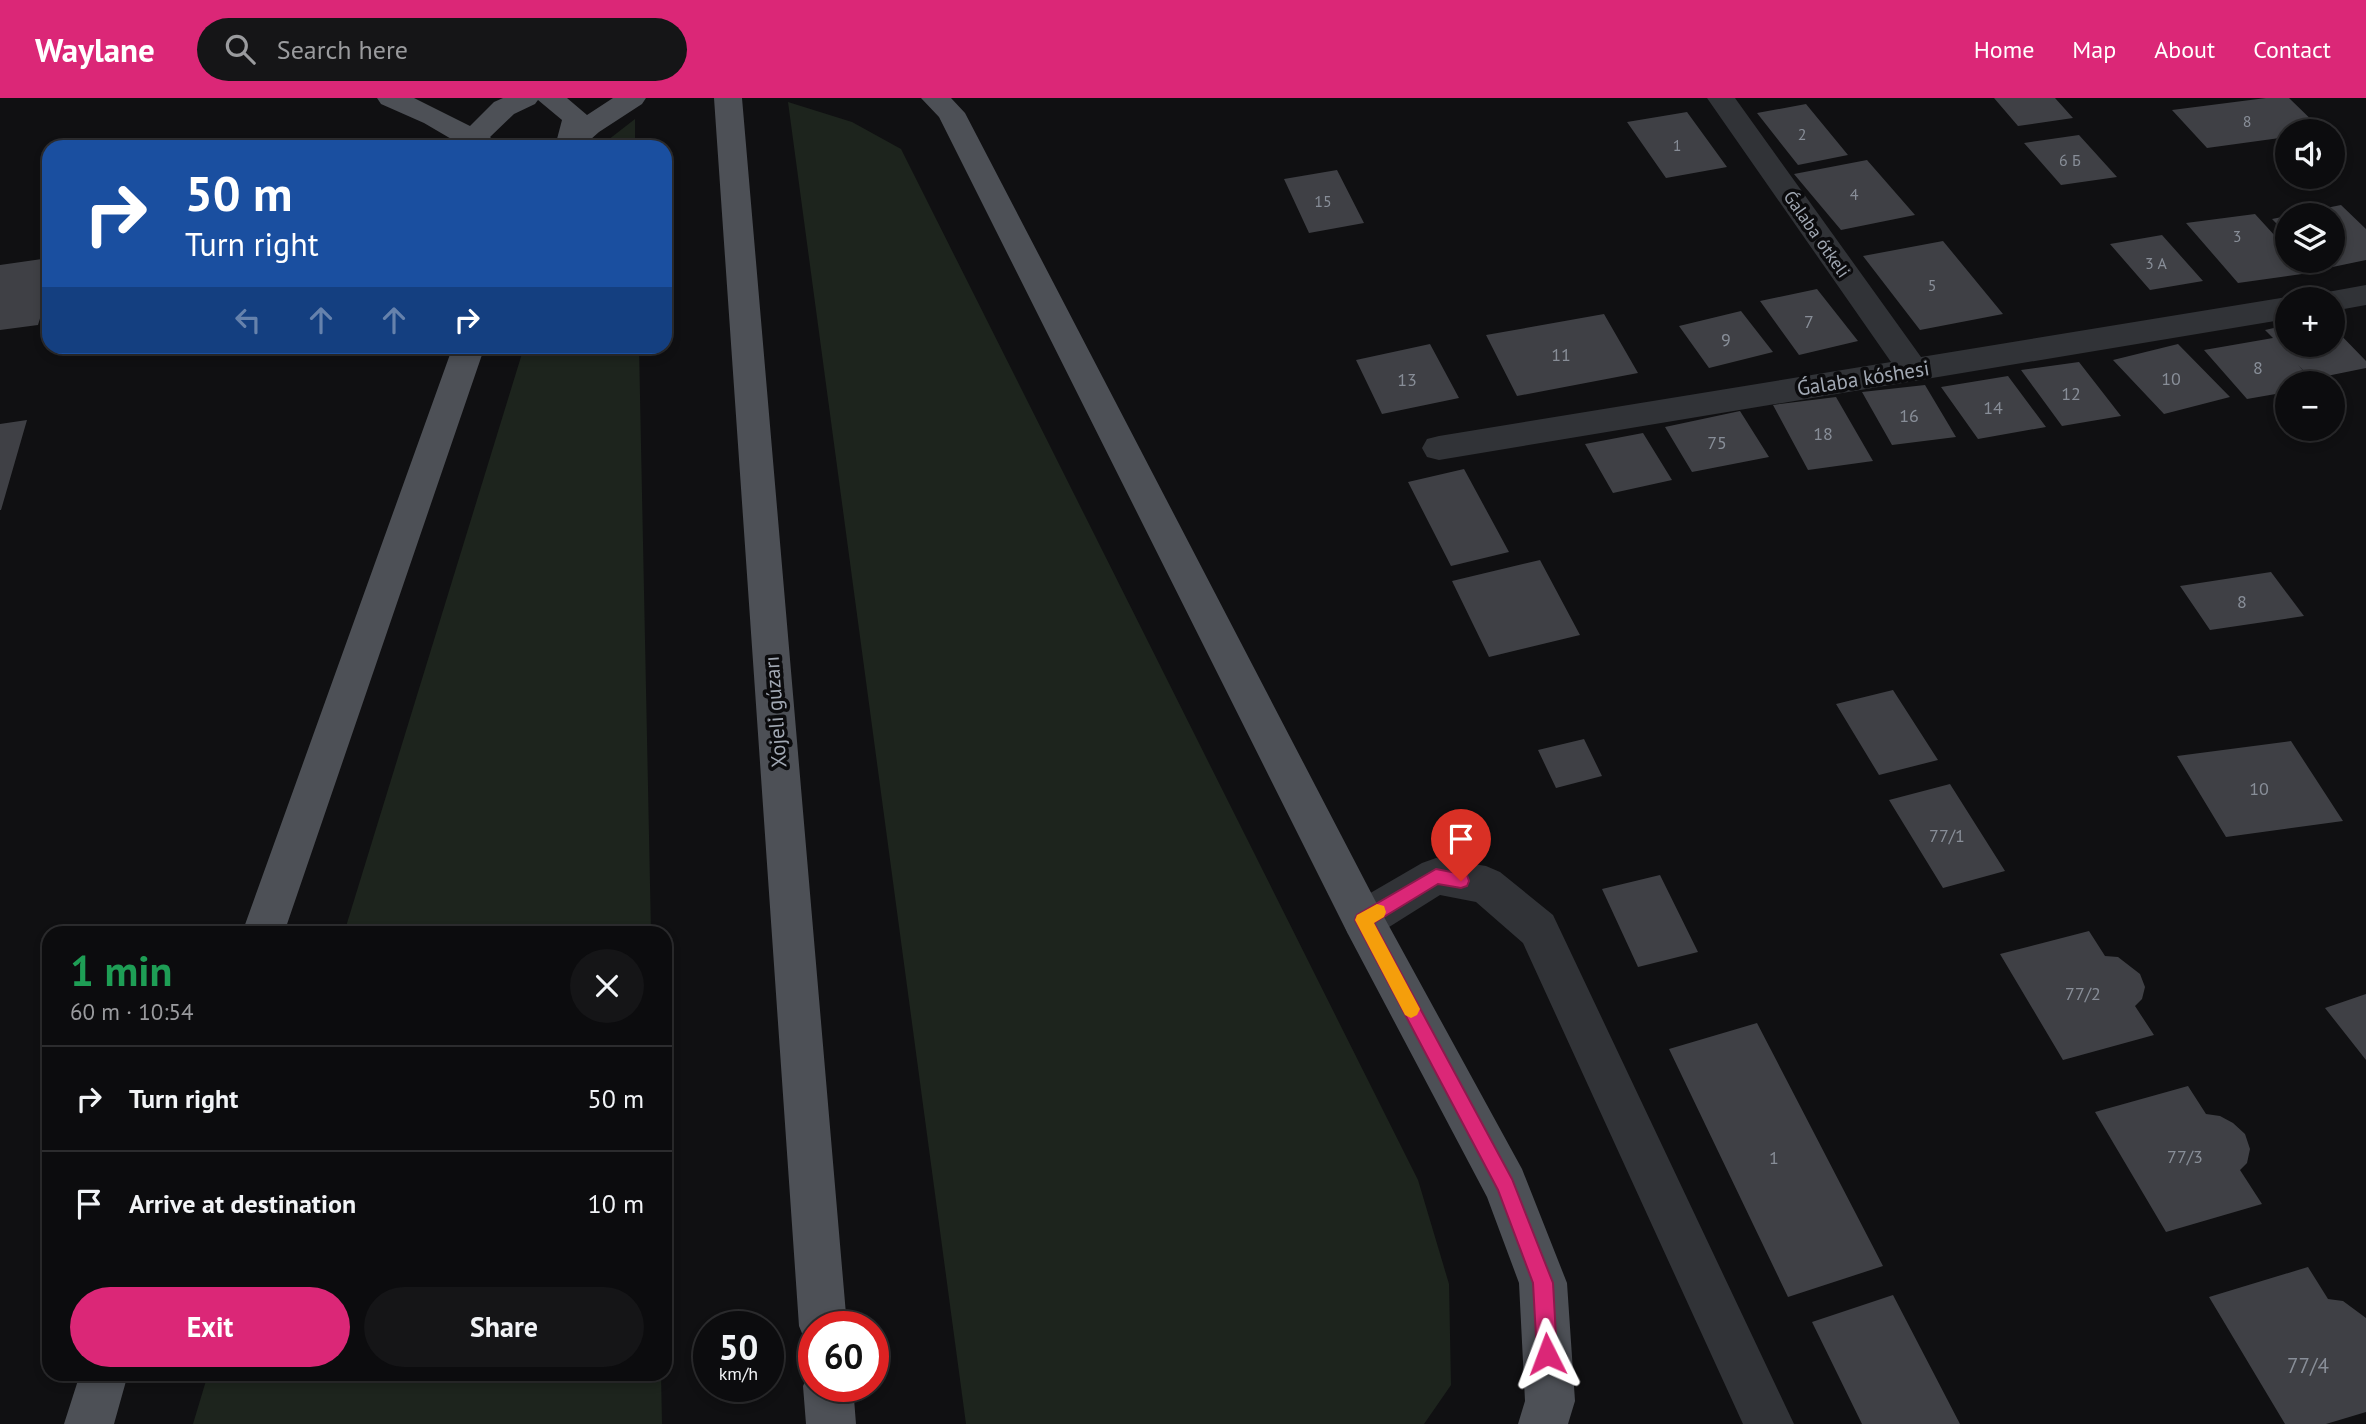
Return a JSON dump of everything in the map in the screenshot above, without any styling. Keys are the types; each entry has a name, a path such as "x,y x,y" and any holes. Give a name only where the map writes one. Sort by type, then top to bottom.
{"main road":[{"path":"391,98 475,140"},
{"path":"480,140 503,108 525,98"},
{"path":"550,98 576,118 569,140"},
{"path":"574,140 589,126 632,98"},
{"name":"Xojeli gúzarı","path":"727,98 822,1311"},
{"path":"949,103 1363,920 1506,1185 1543,1283 1550,1401 1543,1424"},
{"path":"265,926 466,354"},
{"path":"89,1424 102,1381"},
{"path":"829,1402 831,1424"}],"street":[{"name":"Ǵalaba ótkeli","path":"1721,98 1913,370"},
{"path":"2345,298 2366,295"},
{"name":"Ǵalaba kóshesi","path":"1439,448 2275,310"},
{"path":"1363,920 1436,876 1486,885 1538,929 1769,1424"}],"shaded area":[{"path":"788,102 852,122 901,149 1418,1180 1449,1284 1451,1385 1424,1424 966,1424"},
{"path":"635,119 635,140 608,140"},
{"path":"522,354 639,354 651,926 346,926"},
{"path":"206,1381 661,1381 662,1424 193,1424"}],"building":[{"path":"1994,98 2055,98 2073,118 2018,126"},
{"path":"2266,98 2289,98 2311,119 2275,119 2275,139 2207,148 2172,110"},
{"path":"1806,104 1848,155 1798,165 1757,113"},
{"path":"1687,112 1727,167 1666,178 1627,122"},
{"path":"2079,135 2117,177 2061,185 2024,143"},
{"path":"1867,160 1915,215 1841,230 1794,174"},
{"path":"1337,170 1364,223 1309,233 1284,179"},
{"path":"2345,209 2366,229 2366,260 2345,264"},
{"path":"2255,214 2275,236 2275,273 2309,273 2238,283 2186,223"},
{"path":"2162,235 2203,281 2150,290 2110,244"},
{"path":"1943,241 2003,314 1920,330 1863,256"},
{"path":"42,259 42,312 38,325 0,330 0,265"},
{"path":"1817,289 1858,341 1799,355 1760,301"},
{"path":"1741,311 1773,352 1709,368 1679,326"},
{"path":"1604,314 1638,373 1517,396 1486,335"},
{"path":"2275,328 2275,357 2345,357 2345,339 2366,361 2366,368 2345,372 2304,371 2298,365 2303,371 2275,371 2275,394 2247,399 2204,350 2273,338 2265,330"},
{"path":"1430,344 1459,398 1382,414 1356,360"},
{"path":"2178,344 2230,397 2164,414 2113,360"},
{"path":"2079,362 2121,416 2062,426 2021,370"},
{"path":"2008,376 2046,427 1978,439 1941,387"},
{"path":"1925,385 1956,437 1892,445 1862,392"},
{"path":"1836,397 1873,461 1808,470 1773,405"},
{"path":"1740,411 1769,457 1692,472 1665,427"},
{"path":"27,420 1,510 0,510 0,424"},
{"path":"1643,433 1672,480 1613,493 1585,444"},
{"path":"1464,469 1509,552 1451,566 1408,482"},
{"path":"1540,560 1580,635 1489,657 1452,581"},
{"path":"2271,572 2304,616 2210,630 2180,586"},
{"path":"1893,690 1938,760 1879,775 1836,704"},
{"path":"1584,739 1602,776 1556,788 1538,750"},
{"path":"2291,741 2343,821 2226,837 2177,756"},
{"path":"1950,784 2005,871 1943,888 1889,800"},
{"path":"1660,875 1698,952 1638,967 1602,889"},
{"path":"2089,931 2105,956 2118,957 2140,974 2145,987 2142,999 2135,1006 2154,1035 2063,1060 2000,954"},
{"path":"2366,994 2366,1060 2325,1008"},
{"path":"1757,1023 1883,1266 1788,1297 1669,1049"},
{"path":"2188,1086 2206,1114 2220,1116 2245,1134 2250,1149 2247,1163 2240,1170 2262,1204 2166,1232 2095,1112"},
{"path":"2308,1267 2328,1299 2343,1301 2366,1318 2366,1412 2326,1424 2285,1424 2209,1297"},
{"path":"1893,1295 1960,1424 1862,1424 1812,1322"}],"slow traffic":[{"path":"1377,912 1363,920 1411,1009"}],"route":[{"path":"1461,881 1436,876 1363,920 1506,1185 1543,1283 1547,1354"}]}
